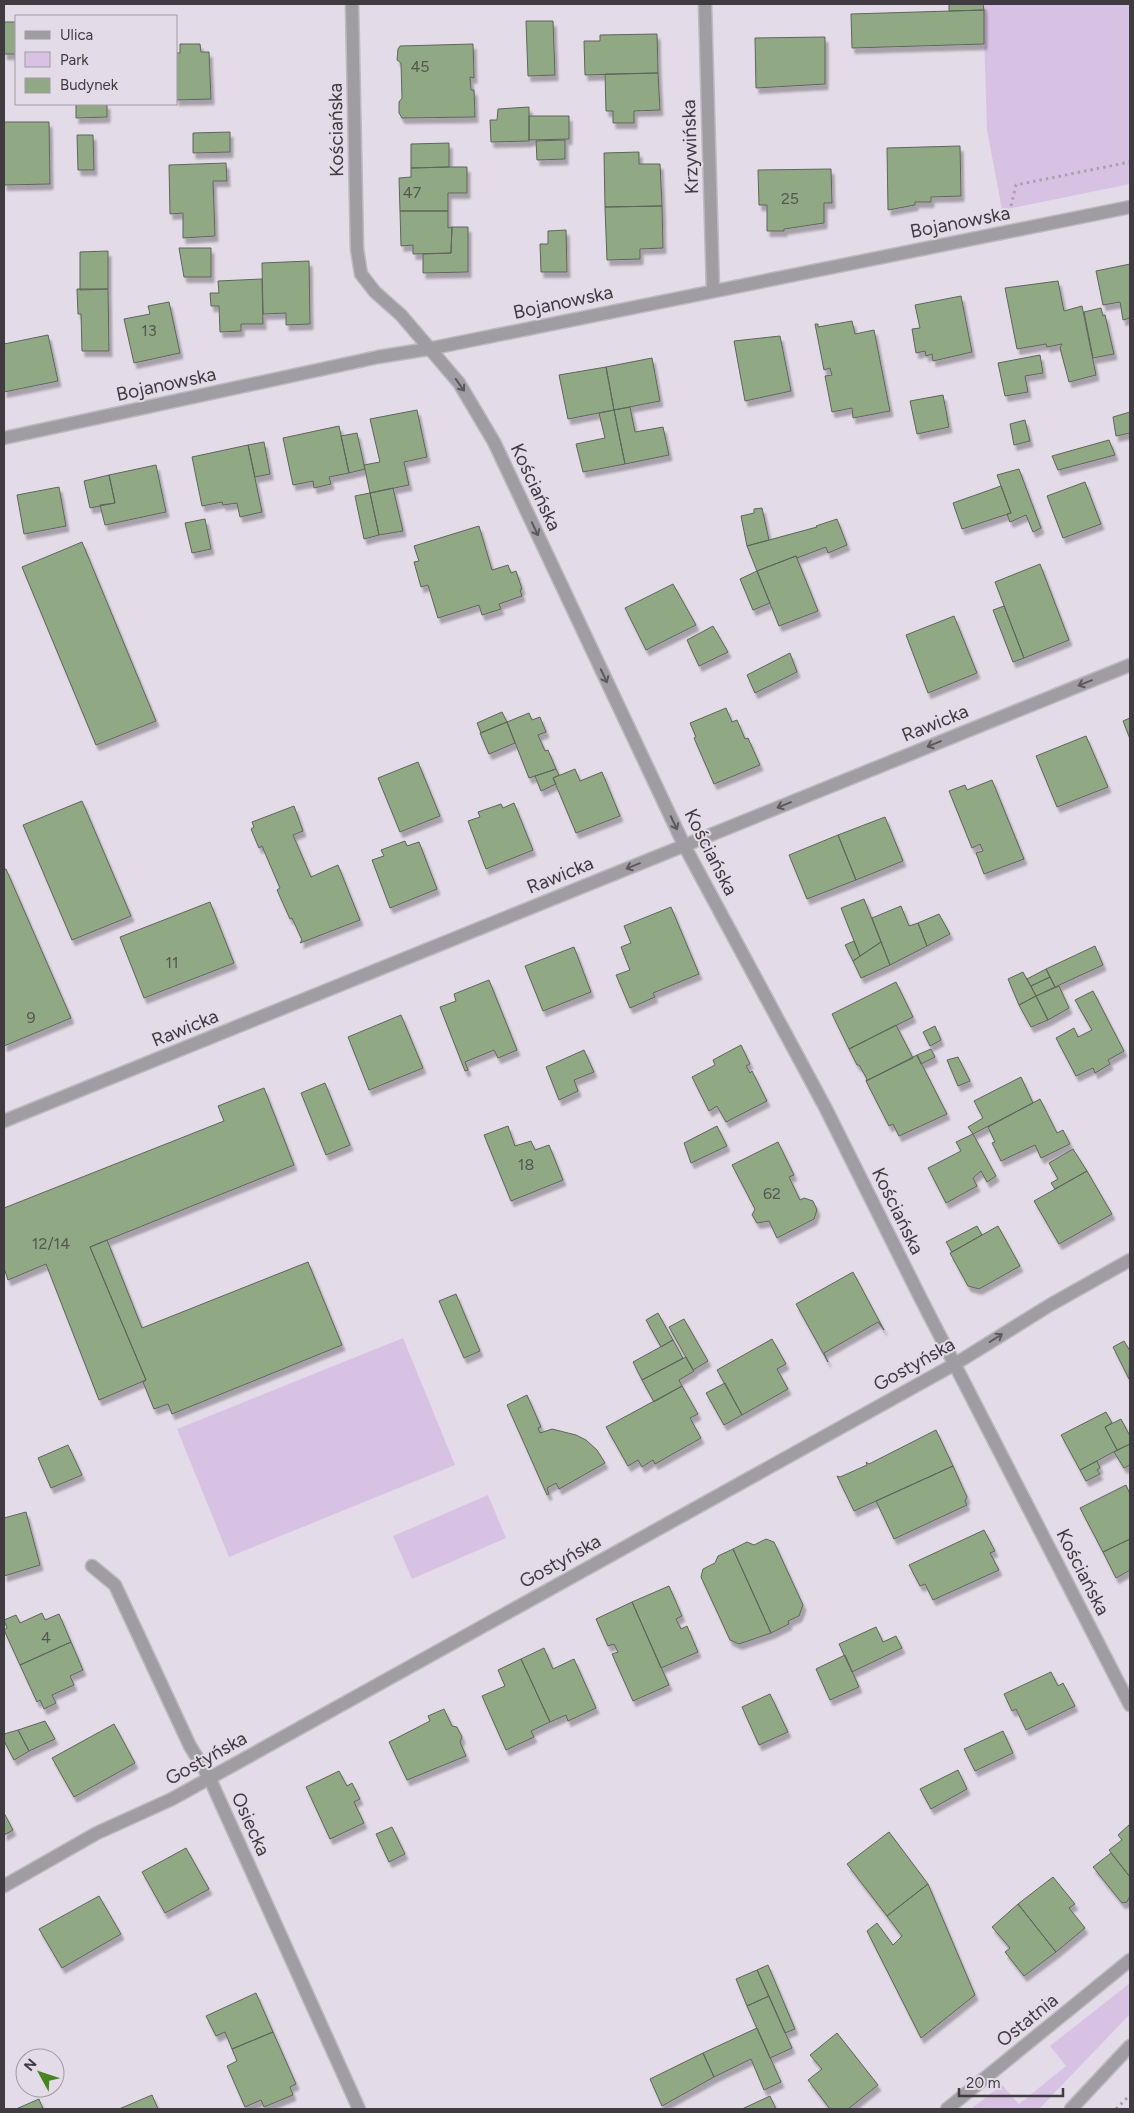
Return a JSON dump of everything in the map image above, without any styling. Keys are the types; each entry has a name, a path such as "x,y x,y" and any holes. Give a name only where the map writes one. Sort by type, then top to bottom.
{"street":[{"name":"Kościańska","path":"352,4 357,249 361,274 375,292 401,315 428,349 459,383 494,442 684,845 825,1107 1130,1705"},
{"name":"Krzywińska","path":"705,4 713,290"},
{"name":"Bojanowska","path":"4,438 378,357 428,349 1130,207"},
{"name":"Rawicka","path":"4,1121 1130,665"},
{"name":"Gostyńska","path":"4,1886 97,1833 172,1799 955,1364 1050,1305 1130,1260"},
{"name":"Osiecka","path":"92,1566 115,1585 190,1746 209,1777 359,2109"},
{"name":"Ostatnia","path":"947,2109 1130,1960"},
{"path":"1071,2109 1130,2046"}],"path":[{"path":"1010,212 1016,185 1130,162"},
{"path":"1116,2109 1130,2095"}],"green space":[{"path":"983,4 1130,4 1130,184 1002,210 987,130"},
{"path":"403,1338 455,1465 229,1557 177,1429"},
{"path":"488,1495 506,1538 412,1579 393,1536"},
{"path":"1130,1983 1130,2014 1039,2109 971,2109 1002,2085 1019,2104 1066,2066 1050,2046"}],"building":[{"path":"949,4 983,4 984,10 949,11"},
{"path":"984,10 984,44 852,48 851,14"},
{"path":"526,21 553,21 555,75 528,76"},
{"path":"4,22 15,22 15,54 4,54"},
{"path":"657,34 658,73 585,75 584,41 600,41 600,35"},
{"path":"825,37 825,84 756,88 755,38"},
{"path":"180,44 200,44 201,52 209,52 211,99 178,100 178,53 180,53"},
{"path":"473,44 474,78 470,77 471,90 474,90 475,117 402,118 399,113 399,102 402,98 401,63 397,60 400,46"},
{"path":"658,73 660,110 634,111 634,123 613,123 613,111 606,111 605,74"},
{"path":"76,105 107,105 107,117 76,118"},
{"path":"529,107 529,141 491,142 490,120 497,120 498,109"},
{"path":"529,116 569,116 569,139 529,140"},
{"path":"4,122 49,122 50,184 4,185"},
{"path":"230,132 230,152 193,153 193,133"},
{"path":"77,135 93,135 94,170 78,170"},
{"path":"565,140 565,159 537,160 536,141"},
{"path":"449,143 449,167 411,168 411,144"},
{"path":"960,146 961,196 931,197 931,202 915,202 915,205 888,210 887,148"},
{"path":"639,152 639,164 660,164 662,206 605,207 604,153"},
{"path":"226,163 227,181 213,181 215,236 183,238 183,213 170,214 169,165"},
{"path":"467,167 467,193 448,193 448,211 400,211 399,178 411,177 411,168"},
{"path":"831,169 832,203 824,203 824,223 784,229 784,231 767,231 767,205 759,205 758,170"},
{"path":"662,206 663,248 640,249 640,259 607,260 605,207"},
{"path":"400,211 448,211 448,228 452,227 451,253 413,254 413,245 401,246"},
{"path":"452,227 468,227 468,272 423,273 423,254 451,253"},
{"path":"566,230 567,272 541,272 540,244 548,244 548,231"},
{"path":"179,248 211,248 211,277 184,277"},
{"path":"108,251 108,289 80,290 80,252"},
{"path":"309,261 310,324 286,325 286,313 263,314 262,263"},
{"path":"1130,264 1130,318 1123,320 1120,302 1103,305 1096,271"},
{"path":"262,279 263,324 241,324 241,331 220,332 219,306 211,306 210,293 219,293 218,281"},
{"path":"1058,281 1064,311 1082,306 1096,375 1069,382 1060,348 1062,344 1047,347 1046,344 1017,349 1005,288"},
{"path":"77,289 108,289 109,351 82,351 81,314 78,314"},
{"path":"961,296 972,352 933,361 932,354 926,356 925,351 916,353 912,329 920,328 915,305"},
{"path":"169,302 180,353 134,363 124,319 150,314 148,306"},
{"path":"1101,308 1103,316 1105,315 1114,354 1093,358 1084,312"},
{"path":"852,321 855,334 874,330 890,411 853,418 852,408 832,412 825,376 832,375 830,368 824,370 815,324 818,324 818,327"},
{"path":"48,335 58,381 4,392 4,344"},
{"path":"780,336 791,391 745,401 734,341"},
{"path":"1040,355 1043,373 1025,376 1028,392 1005,396 998,363"},
{"path":"652,358 660,401 614,410 606,367"},
{"path":"606,367 614,410 568,419 559,375"},
{"path":"943,395 949,427 917,434 910,401"},
{"path":"630,407 635,432 663,427 669,455 625,464 614,410"},
{"path":"417,410 427,457 404,462 409,485 370,493 364,465 380,462 370,419"},
{"path":"614,410 625,464 583,472 576,444 605,438 599,413"},
{"path":"1130,412 1130,433 1116,436 1113,417"},
{"path":"1025,420 1030,441 1014,445 1010,424"},
{"path":"339,426 349,473 329,477 331,484 314,488 313,481 293,485 283,438"},
{"path":"357,433 365,469 349,473 341,436"},
{"path":"1109,440 1115,455 1058,470 1052,456"},
{"path":"264,442 270,474 255,477 248,445"},
{"path":"248,445 262,512 240,517 237,503 223,505 222,502 202,506 192,457"},
{"path":"156,465 166,512 105,525 100,505 115,503 109,475"},
{"path":"1019,469 1041,528 1033,532 1026,515 1010,522 1007,514 1011,513 997,475"},
{"path":"109,475 115,503 90,508 84,481"},
{"path":"1085,482 1101,524 1063,538 1047,496"},
{"path":"1001,486 1011,513 962,529 953,503"},
{"path":"59,487 66,526 24,534 17,495"},
{"path":"393,488 403,531 379,535 370,493"},
{"path":"370,493 379,535 364,539 355,496"},
{"path":"762,508 769,540 747,546 741,516 754,513 754,509"},
{"path":"205,519 211,549 192,553 185,523"},
{"path":"837,519 847,545 828,553 826,547 757,571 747,546 817,527"},
{"path":"479,526 492,570 508,565 511,573 516,571 522,589 520,590 522,596 499,604 501,609 482,615 479,605 438,618 428,585 421,587 414,562 419,561 414,546"},
{"path":"82,542 156,721 96,745 22,567"},
{"path":"796,556 818,611 779,626 757,571"},
{"path":"1040,564 1069,640 1024,658 995,582"},
{"path":"757,571 770,603 753,610 740,579"},
{"path":"673,584 696,625 646,650 625,608"},
{"path":"1004,606 1024,658 1013,662 993,610"},
{"path":"954,616 977,673 928,693 906,635"},
{"path":"713,626 728,652 699,666 687,640"},
{"path":"790,653 797,672 755,693 747,675"},
{"path":"726,708 732,722 737,720 745,739 748,738 760,765 714,784 694,738 696,737 690,723"},
{"path":"502,712 507,722 481,733 477,723"},
{"path":"529,713 532,720 540,717 546,732 538,735 545,751 548,750 556,769 529,778 507,722"},
{"path":"1130,718 1130,739 1123,721"},
{"path":"507,722 515,743 489,754 480,733"},
{"path":"1086,736 1108,787 1057,807 1036,756"},
{"path":"418,762 440,816 400,832 378,778"},
{"path":"556,769 559,775 553,778 556,784 541,791 535,776"},
{"path":"575,769 580,781 602,772 620,816 576,833 553,778"},
{"path":"992,780 1024,859 984,874 976,853 983,851 980,844 972,848 949,791 965,785 967,790"},
{"path":"82,801 131,916 72,940 23,825"},
{"path":"514,803 533,850 486,869 468,821 480,817 478,812 501,804 503,808"},
{"path":"294,806 303,831 293,835 311,877 338,865 360,920 300,943 302,940 277,890 280,888 262,846 259,848 251,829 254,827 252,822"},
{"path":"885,817 903,861 856,880 838,835"},
{"path":"838,835 856,880 807,899 789,855"},
{"path":"405,841 407,846 419,842 437,889 390,908 372,860 384,856 381,850"},
{"path":"4,869 6,869 71,1018 4,1046"},
{"path":"864,899 881,942 860,956 841,908"},
{"path":"210,902 234,963 144,998 120,937"},
{"path":"901,906 909,926 918,923 927,946 890,965 872,918"},
{"path":"671,907 699,974 653,993 655,997 630,1008 616,975 630,970 621,947 631,943 624,926"},
{"path":"939,914 950,934 927,946 918,923"},
{"path":"854,941 860,956 853,961 845,945"},
{"path":"881,942 890,965 861,978 853,961"},
{"path":"1095,946 1103,965 1055,987 1046,969"},
{"path":"574,947 591,992 543,1011 525,966"},
{"path":"1046,969 1050,977 1031,986 1027,979"},
{"path":"1023,972 1036,996 1019,1005 1008,979"},
{"path":"1050,977 1055,987 1036,996 1031,986"},
{"path":"489,980 517,1050 498,1058 494,1050 465,1062 468,1070 465,1071 440,1007 456,1001 454,994"},
{"path":"896,982 913,1017 849,1049 832,1014"},
{"path":"1059,986 1069,1008 1048,1020 1036,996"},
{"path":"1093,991 1124,1051 1108,1060 1110,1064 1095,1073 1093,1068 1076,1076 1056,1038 1074,1028 1078,1037 1092,1030 1075,1000"},
{"path":"1036,996 1048,1020 1031,1027 1019,1005"},
{"path":"401,1015 423,1068 369,1090 348,1037"},
{"path":"896,1025 913,1058 866,1081 867,1079 849,1049"},
{"path":"935,1026 941,1040 930,1046 923,1032"},
{"path":"741,1045 750,1064 746,1066 750,1073 752,1071 767,1101 726,1122 717,1106 709,1111 692,1077 715,1065 713,1060"},
{"path":"931,1049 935,1057 921,1064 917,1055"},
{"path":"584,1050 594,1072 574,1080 578,1091 559,1100 546,1067"},
{"path":"917,1055 947,1114 899,1136 893,1124 889,1126 866,1081"},
{"path":"958,1057 970,1081 958,1086 947,1060"},
{"path":"1021,1077 1033,1103 973,1134 968,1127 983,1118 974,1101"},
{"path":"325,1083 350,1145 326,1155 301,1093"},
{"path":"264,1088 294,1165 90,1247 146,1380 99,1400 46,1264 8,1280 4,1268 4,1208 224,1121 218,1106"},
{"path":"1040,1099 1057,1133 1063,1130 1070,1144 1041,1158 1035,1145 1001,1161 992,1143 995,1142 988,1127"},
{"path":"508,1126 515,1146 531,1141 535,1150 549,1145 563,1180 511,1201 484,1135"},
{"path":"717,1126 727,1146 691,1163 684,1143"},
{"path":"973,1134 996,1176 987,1182 981,1171 973,1178 977,1186 946,1203 928,1168 961,1151 956,1142"},
{"path":"778,1142 794,1175 789,1177 800,1200 804,1198 813,1201 817,1210 814,1219 777,1238 769,1221 757,1223 752,1215 755,1209 732,1165"},
{"path":"1073,1149 1087,1171 1055,1189 1051,1183 1058,1179 1049,1163"},
{"path":"1087,1171 1112,1214 1059,1244 1034,1201"},
{"path":"977,1226 982,1235 952,1252 946,1242"},
{"path":"998,1226 1020,1266 979,1289 968,1286 950,1253"},
{"path":"107,1240 142,1328 308,1262 342,1345 172,1414 168,1404 154,1409 143,1382 146,1380 90,1247"},
{"path":"853,1272 884,1330 878,1322 824,1353 828,1362 796,1304"},
{"path":"456,1294 480,1351 464,1358 439,1301"},
{"path":"658,1313 673,1340 661,1347 646,1320"},
{"path":"684,1319 708,1361 693,1370 669,1327"},
{"path":"772,1339 786,1364 777,1369 788,1389 742,1415 717,1370"},
{"path":"673,1340 683,1358 642,1380 633,1362"},
{"path":"1124,1341 1130,1351 1129,1379 1113,1347"},
{"path":"686,1357 694,1371 679,1380 682,1386 654,1402 642,1380"},
{"path":"725,1383 742,1415 724,1425 706,1393"},
{"path":"682,1386 698,1414 690,1418 701,1438 655,1464 653,1460 642,1467 638,1460 628,1466 606,1427"},
{"path":"527,1395 541,1427 538,1428 540,1433 552,1429 576,1435 586,1440 597,1450 605,1463 559,1489 556,1483 547,1488 549,1494 547,1495 507,1405"},
{"path":"1106,1412 1112,1423 1105,1427 1117,1450 1080,1470 1061,1435"},
{"path":"1121,1419 1130,1436 1130,1444 1117,1450 1105,1427"},
{"path":"936,1430 953,1466 854,1511 837,1476 840,1477 867,1465 866,1462 869,1464"},
{"path":"1130,1444 1130,1465 1124,1468 1114,1452"},
{"path":"68,1445 82,1475 51,1488 38,1458"},
{"path":"1097,1461 1100,1468 1097,1470 1100,1474 1086,1481 1080,1470"},
{"path":"953,1466 967,1497 965,1501 967,1505 894,1539 876,1501"},
{"path":"1126,1485 1130,1494 1130,1539 1103,1552 1080,1508"},
{"path":"26,1512 40,1565 4,1576 4,1518"},
{"path":"984,1530 995,1551 990,1553 999,1570 933,1600 925,1584 920,1586 909,1565"},
{"path":"766,1539 774,1542 803,1605 799,1616 788,1621 789,1624 771,1633 733,1549 747,1542 754,1545"},
{"path":"1130,1539 1130,1570 1116,1578 1103,1552"},
{"path":"733,1549 771,1633 739,1644 730,1640 701,1577 703,1569 715,1563 718,1556"},
{"path":"669,1586 682,1616 676,1619 681,1629 687,1626 698,1652 661,1668 632,1602"},
{"path":"632,1602 669,1685 633,1701 612,1654 618,1652 614,1644 608,1646 596,1619"},
{"path":"42,1613 45,1620 59,1614 71,1642 20,1665 4,1630 7,1628 4,1620 16,1615 20,1623"},
{"path":"876,1627 883,1642 896,1636 902,1648 852,1672 839,1644"},
{"path":"71,1642 83,1670 70,1676 74,1685 52,1695 56,1703 44,1709 40,1700 37,1702 20,1665"},
{"path":"544,1648 553,1669 574,1659 596,1708 568,1721 566,1715 550,1722 521,1659"},
{"path":"845,1655 859,1687 830,1700 816,1669"},
{"path":"521,1659 550,1722 531,1731 534,1737 506,1750 482,1696 505,1686 498,1670"},
{"path":"1051,1672 1058,1686 1063,1683 1075,1706 1026,1730 1016,1709 1012,1711 1004,1694"},
{"path":"770,1694 788,1732 759,1745 742,1707"},
{"path":"444,1709 452,1726 457,1727 462,1737 460,1742 466,1756 407,1780 389,1742 430,1721 428,1716"},
{"path":"45,1721 55,1739 29,1751 18,1730"},
{"path":"114,1724 135,1763 74,1797 52,1758"},
{"path":"18,1730 29,1751 14,1760 4,1741 4,1734"},
{"path":"1003,1731 1013,1753 975,1771 964,1749"},
{"path":"958,1770 967,1789 931,1809 920,1789"},
{"path":"339,1771 347,1786 352,1783 360,1799 354,1802 364,1823 330,1839 306,1787"},
{"path":"4,1813 13,1830 4,1835"},
{"path":"1130,1824 1130,1877 1109,1850 1122,1840 1118,1835"},
{"path":"392,1827 405,1854 389,1862 376,1834"},
{"path":"889,1832 928,1884 887,1916 847,1864"},
{"path":"186,1848 209,1889 165,1913 142,1872"},
{"path":"1111,1853 1130,1877 1130,1896 1127,1902 1122,1903 1093,1867"},
{"path":"1053,1877 1075,1904 1069,1908 1085,1928 1056,1952 1018,1904"},
{"path":"928,1884 975,1995 921,2038 867,1931 877,1923 893,1945 902,1936 887,1916"},
{"path":"99,1896 121,1934 62,1968 39,1929"},
{"path":"1018,1904 1056,1952 1024,1976 1005,1952 1010,1948 992,1927"},
{"path":"768,1965 795,2029 785,2033 757,1970"},
{"path":"757,1970 769,1996 747,2006 736,1979"},
{"path":"256,1993 273,2032 232,2049 225,2032 216,2036 206,2016"},
{"path":"769,1996 792,2048 770,2058 747,2006"},
{"path":"757,2028 781,2082 764,2090 751,2059 714,2077 703,2053"},
{"path":"273,2032 296,2084 290,2087 293,2095 264,2107 261,2100 245,2107 227,2066 237,2061 232,2049"},
{"path":"837,2033 878,2085 848,2109 830,2109 808,2080 822,2069 810,2055"},
{"path":"703,2053 714,2077 662,2106 650,2079"},
{"path":"152,2095 158,2109 119,2109"},
{"path":"770,2096 776,2109 742,2109"},
{"path":"39,2099 43,2109 16,2109"}]}
